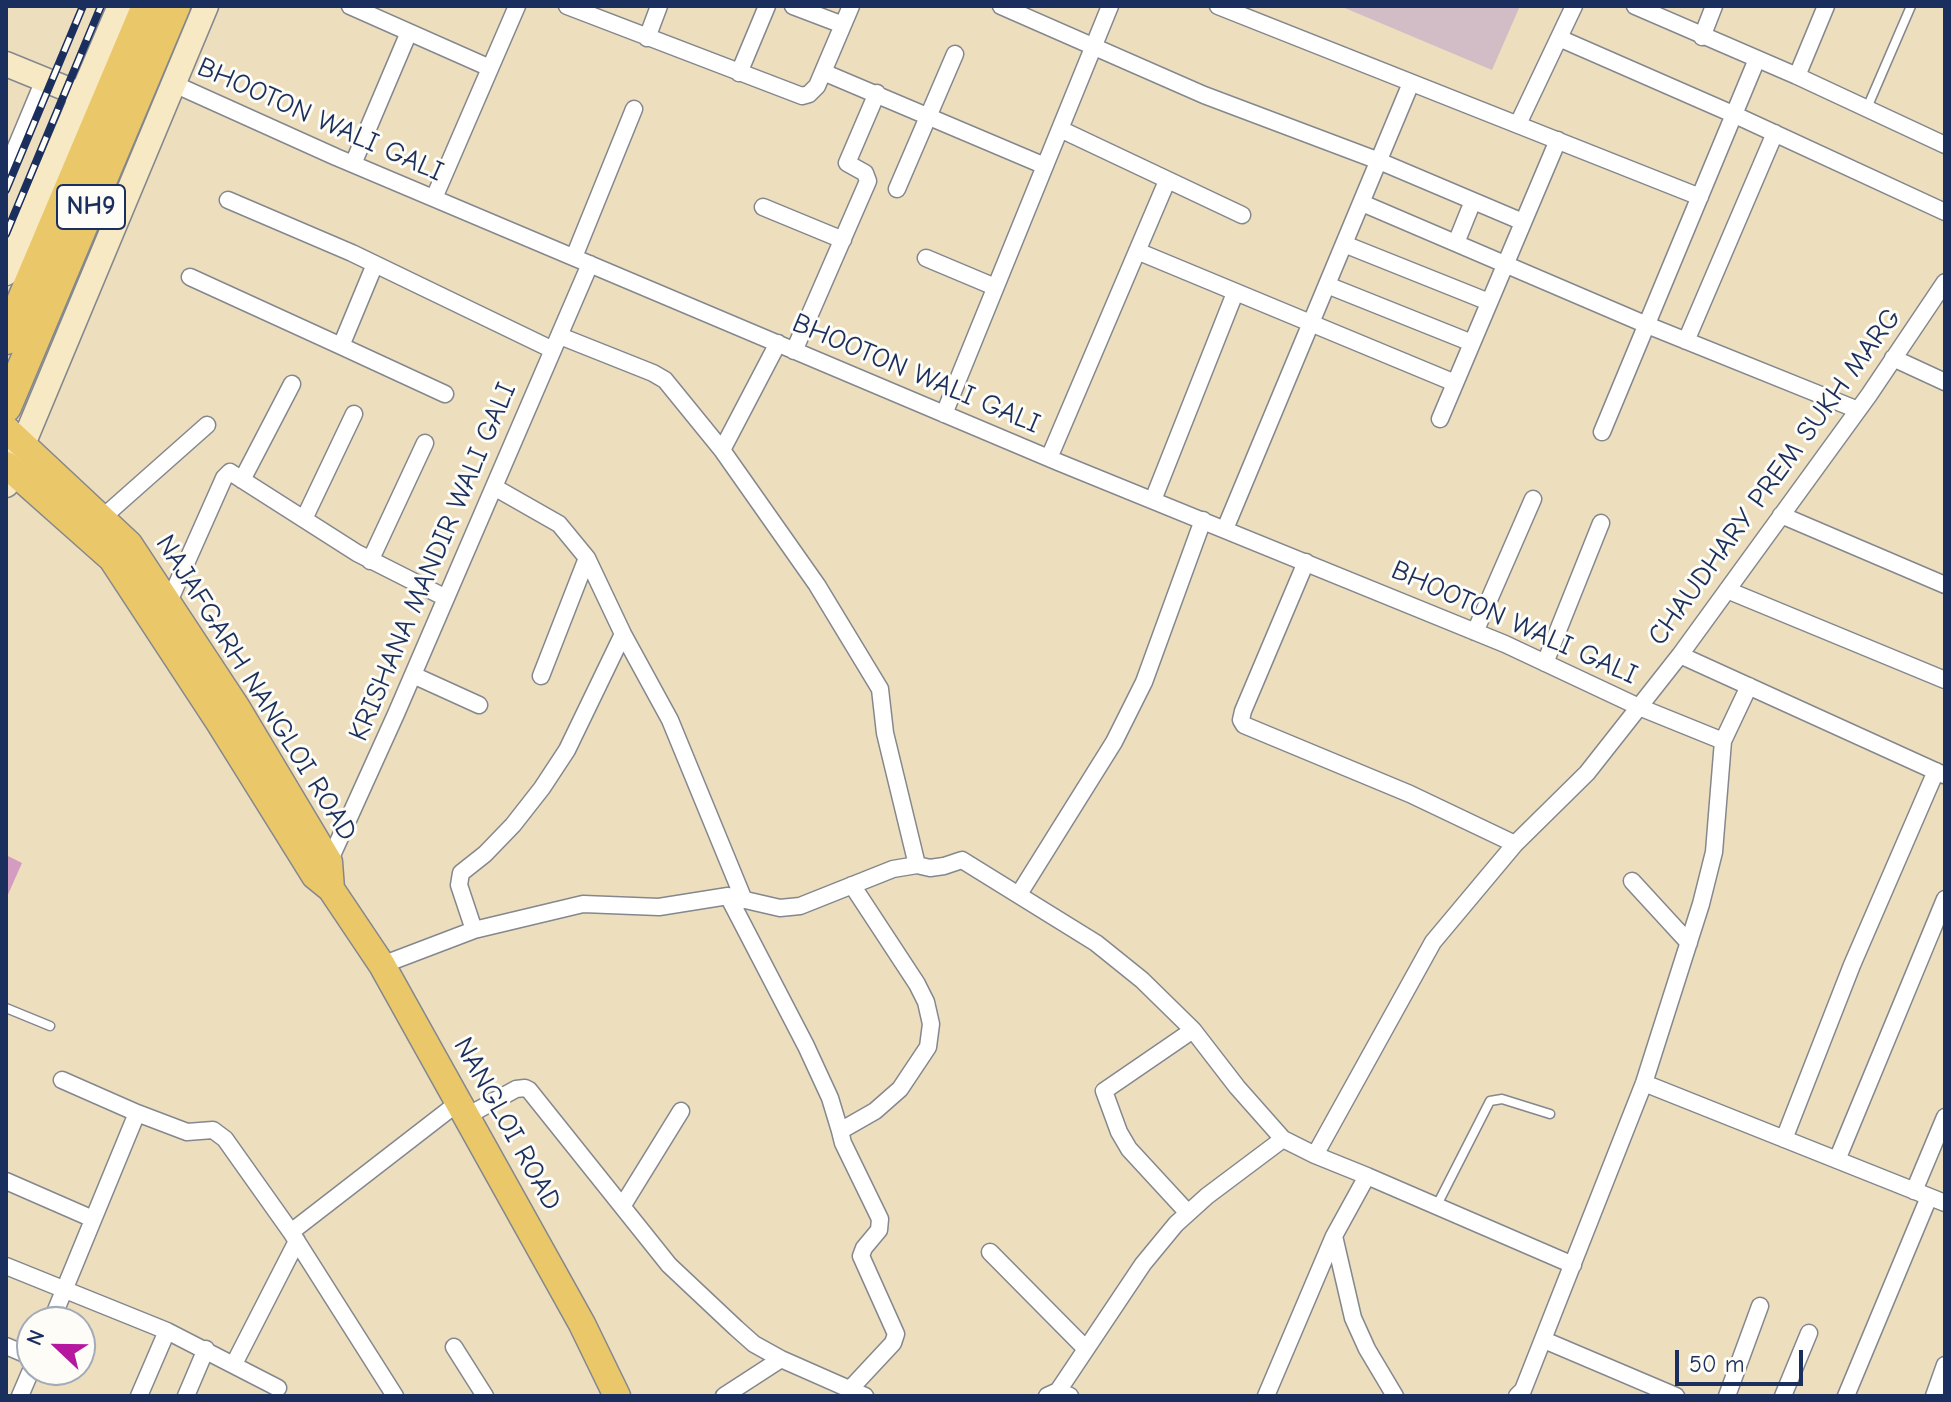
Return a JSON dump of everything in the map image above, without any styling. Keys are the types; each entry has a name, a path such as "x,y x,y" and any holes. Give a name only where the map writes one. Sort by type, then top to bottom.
{"highway":[{"name":"NH9","path":"6,339 147,6"},
{"name":"NH9","path":"6,407 175,6"}],"main road":[{"name":"NAJAFGARH NANGLOI ROAD","path":"15,436 129,544 237,708 325,876"},
{"path":"8,474 112,559 325,876"},
{"name":"NANGLOI ROAD","path":"325,876 382,965 463,1109 582,1324 617,1396"}],"street":[{"path":"6,273 120,6"},
{"path":"8,474 15,436 174,84 206,6"},
{"path":"350,6 490,68"},
{"path":"434,198 517,6"},
{"path":"567,6 802,96 817,86 851,6"},
{"path":"647,38 659,6"},
{"path":"739,73 767,6"},
{"path":"793,6 843,25"},
{"path":"1001,6 1204,95 1379,161 1523,222"},
{"path":"944,414 1110,6"},
{"path":"1218,6 1700,197"},
{"path":"1518,124 1574,6"},
{"path":"1636,6 1945,145"},
{"path":"1702,37 1714,6"},
{"path":"1797,76 1826,6"},
{"path":"353,164 409,32"},
{"path":"1559,38 1945,212"},
{"path":"897,189 955,54"},
{"path":"1602,432 1757,59"},
{"path":"6,64 82,95"},
{"path":"823,72 1045,166"},
{"path":"6,171 44,80"},
{"path":"1225,529 1411,83"},
{"name":"BHOOTON WALI GALI","path":"174,84 353,164 1049,458 1475,632 1639,707 1723,741"},
{"path":"794,351 868,178 865,173 848,165 848,159 877,93"},
{"path":"574,257 634,109"},
{"path":"1060,129 1242,215"},
{"path":"1686,341 1775,133"},
{"path":"1440,419 1558,140"},
{"path":"1049,458 1167,181"},
{"path":"228,200 556,343 653,373 665,380 722,450 817,585 876,681 880,689 896,786 917,865"},
{"path":"1456,243 1473,201"},
{"path":"1362,203 1647,325 1858,410"},
{"path":"763,207 843,240"},
{"path":"1344,244 1489,302"},
{"path":"1137,251 1455,383"},
{"path":"926,258 995,287"},
{"path":"341,346 375,264"},
{"name":"KRISHANA MANDIR WALI GALI","path":"325,876 590,264"},
{"path":"190,277 445,394"},
{"name":"CHAUDHARY PREM SUKH MARG","path":"1315,1155 1433,942 1515,844 1587,773 1680,655 1858,410 1945,282"},
{"path":"1327,285 1472,343"},
{"path":"1153,500 1235,293"},
{"path":"722,450 778,343"},
{"path":"1893,358 1945,382"},
{"path":"242,480 292,384"},
{"path":"304,519 354,414"},
{"path":"102,518 207,425"},
{"path":"370,561 425,443"},
{"path":"168,604 226,474 230,472 370,561 446,598"},
{"path":"234,1364 294,1236 463,1109 525,1088 669,1265 754,1344 858,1392 893,1343 896,1334 861,1256 879,1230 880,1219 843,1143 830,1098 736,898 670,720 623,634 587,558 559,524 494,487"},
{"path":"1475,632 1533,499"},
{"path":"1781,515 1945,585"},
{"path":"1019,894 1114,742 1144,682 1203,520"},
{"path":"1545,663 1601,523"},
{"path":"541,676 587,558"},
{"path":"1306,562 1243,711 1241,720 1244,725 1410,794 1515,844"},
{"path":"1727,590 1945,680"},
{"path":"474,930 459,885 461,873 513,825 542,788 567,750 623,634"},
{"path":"1680,655 1941,773 1852,965 1784,1139"},
{"path":"413,675 479,705"},
{"path":"1517,1396 1523,1390 1544,1340 1644,1083 1689,943 1714,852 1723,741 1749,686"},
{"path":"382,965 474,930 583,904 659,907 736,898 780,908 800,906 893,869 917,865 930,868 962,860 1096,943 1142,980 1193,1030 1283,1139 1573,1265"},
{"path":"1632,881 1689,943"},
{"path":"840,1131 875,1111 900,1089 928,1047 931,1024 926,1002 917,984 852,885"},
{"path":"1837,1160 1945,899"},
{"path":"1188,1213 1129,1149 1119,1132 1104,1091 1193,1030"},
{"path":"62,1080 187,1132 213,1130 219,1133 294,1236 395,1396"},
{"path":"1644,1083 1930,1197"},
{"path":"623,1205 681,1111"},
{"path":"58,1306 137,1113"},
{"path":"1846,1396 1930,1197 1945,1117"},
{"path":"1058,1394 1143,1264 1188,1213 1283,1139"},
{"path":"1266,1396 1334,1236 1367,1176"},
{"path":"6,1181 93,1219"},
{"path":"1334,1236 1353,1318 1395,1396"},
{"path":"990,1252 1086,1349"},
{"path":"6,1266 167,1331 278,1388"},
{"path":"1727,1396 1760,1306"},
{"path":"139,1396 167,1331"},
{"path":"1783,1396 1809,1333"},
{"path":"1544,1340 1676,1396"},
{"path":"454,1347 485,1396"},
{"path":"186,1396 206,1349"},
{"path":"724,1396 781,1359"},
{"path":"1934,1396 1945,1365"}],"lane":[{"path":"1867,108 1911,6"},
{"path":"6,1008 50,1026"},
{"path":"1436,1206 1490,1101 1502,1099 1550,1114"}],"shaded area":[{"path":"1340,6 1520,6 1492,70"}],"building":[{"path":"6,855 22,863 6,899"}],"railway":[{"path":"6,190 83,6"},
{"path":"6,234 101,6"}]}
